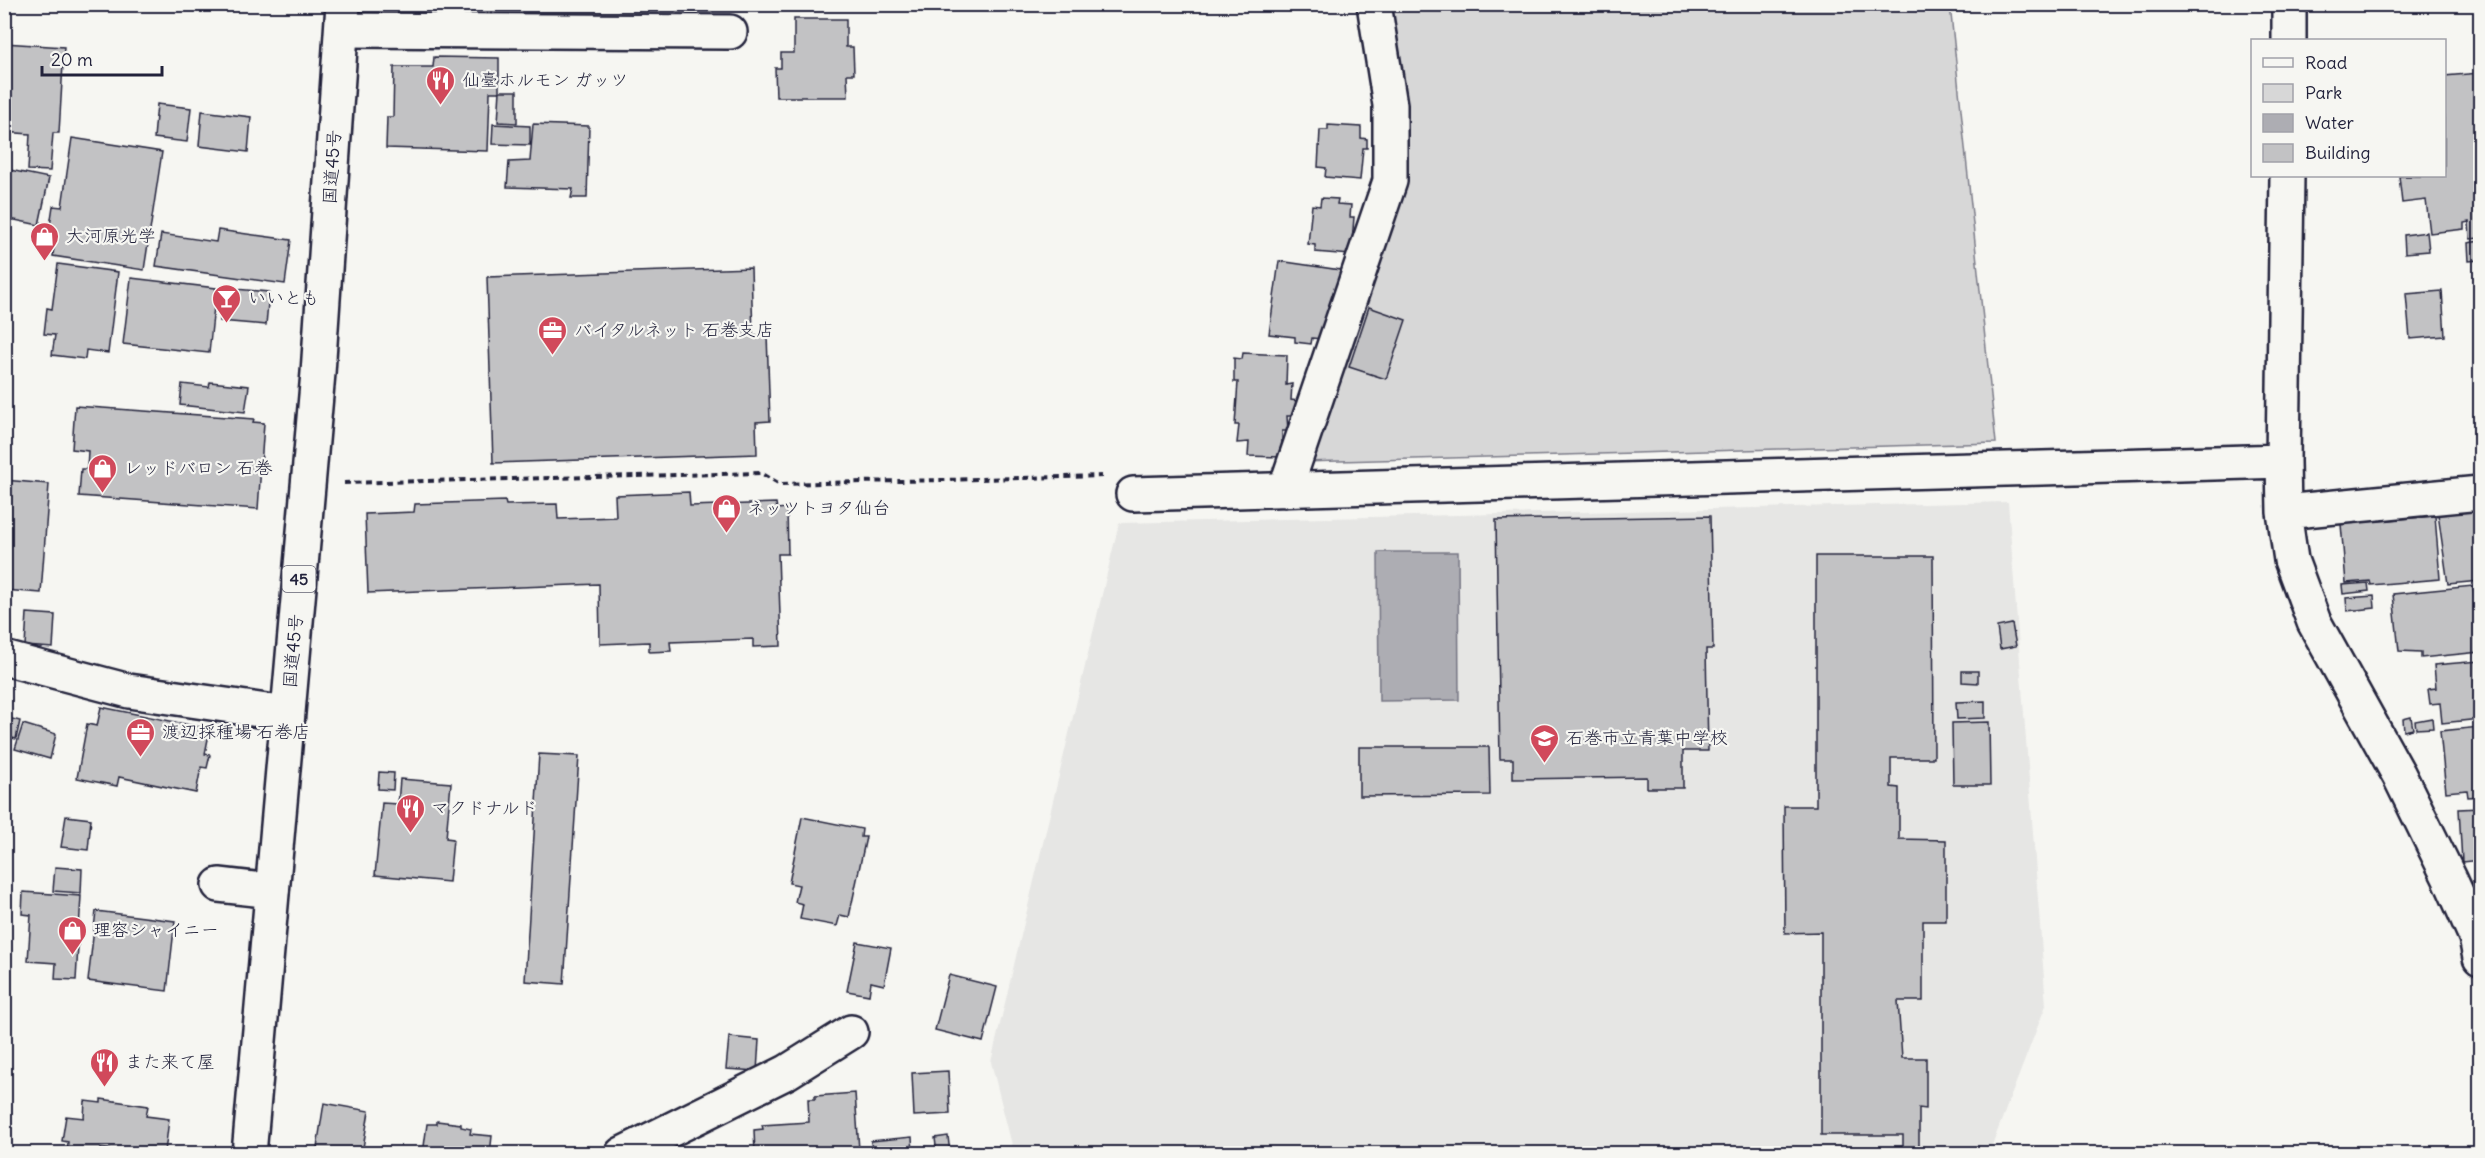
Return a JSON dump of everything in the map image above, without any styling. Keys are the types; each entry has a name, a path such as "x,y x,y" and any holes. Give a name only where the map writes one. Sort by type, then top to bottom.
{"main road":[{"path":"1285,490 1390,181 1389,105 1374,4"},
{"path":"2289,4 2289,39"},
{"path":"342,17 729,32"},
{"name":"国道45号","path":"249,1154 318,373 342,17"},
{"path":"2287,177 2283,461 2284,512 2291,560 2314,622 2399,775 2476,937 2481,958"},
{"path":"1133,494 2283,461"},
{"path":"2284,512 2481,493"},
{"path":"4,658 129,691 287,714"},
{"path":"219,885 272,891"},
{"path":"622,1154 787,1072 851,1032"}],"path":[{"path":"344,483 761,473 780,484 1115,476 1133,494"}],"shaded area":[{"name":"石巻市立青葉中学校","path":"2008,502 2046,1005 1989,1153 1014,1153 991,1062 1119,523"}],"green space":[{"path":"1385,5 1950,5 1996,443 1303,462 1403,179"}],"water":[{"path":"1378,552 1458,552 1459,700 1379,701"}],"building":[{"path":"673,4 730,4 730,7 673,6"},
{"path":"794,19 846,19 846,47 853,47 854,74 847,74 848,97 776,97 775,68 781,68 781,53 794,53"},
{"path":"4,43 64,47 59,133 53,133 50,171 28,170 30,134 4,132"},
{"name":"仙臺ホルモン ガッツ","path":"434,57 499,58 499,92 490,92 488,151 386,148 387,117 393,117 394,67 433,67"},
{"path":"2480,73 2480,238 2470,239 2469,222 2464,223 2464,229 2430,233 2426,200 2402,203 2399,177 2446,177 2446,76"},
{"path":"500,91 517,91 517,123 498,122"},
{"path":"157,104 191,108 187,142 154,138"},
{"path":"202,111 251,117 248,152 199,146"},
{"path":"493,124 530,126 530,145 492,144"},
{"path":"533,124 589,126 587,198 571,198 573,189 507,187 509,162 530,161"},
{"path":"1328,125 1361,127 1361,138 1367,139 1367,148 1363,148 1360,180 1325,177 1326,168 1318,167 1320,130 1328,130"},
{"path":"72,138 162,152 144,270 53,256 54,246 47,245 53,206 62,207"},
{"path":"10,170 49,178 39,225 5,218 4,194"},
{"path":"1321,198 1338,199 1337,204 1351,205 1350,217 1354,217 1351,255 1315,252 1315,245 1308,244 1312,205 1320,206"},
{"path":"218,230 291,240 285,284 156,266 161,234 216,242"},
{"path":"2427,232 2429,251 2405,253 2404,235"},
{"path":"2480,241 2480,260 2469,261 2468,243"},
{"path":"1279,261 1340,270 1333,319 1323,339 1312,338 1311,344 1295,342 1295,337 1269,334"},
{"path":"58,264 118,272 108,353 86,350 85,359 52,355 55,335 44,334 47,308 52,309"},
{"path":"751,268 753,336 767,335 770,421 756,422 757,454 493,463 487,277"},
{"path":"131,278 216,288 209,353 123,344"},
{"path":"224,288 269,292 266,325 220,321"},
{"path":"2442,291 2445,336 2410,339 2406,294"},
{"path":"1369,307 1406,320 1386,379 1349,367"},
{"path":"1243,353 1287,355 1286,385 1292,384 1291,400 1298,401 1298,416 1287,416 1288,431 1282,431 1282,457 1248,456 1249,442 1237,443 1239,425 1235,425 1238,382 1234,382 1234,358 1242,359"},
{"path":"210,382 249,386 245,412 180,405 182,384 209,387"},
{"path":"75,406 254,419 253,422 264,423 258,509 79,496 81,469 87,469 88,451 72,449"},
{"path":"4,480 49,484 41,593 4,590"},
{"path":"689,492 690,506 776,503 777,509 787,508 788,554 778,554 781,646 753,647 753,639 670,642 671,651 649,652 649,642 600,644 599,584 368,593 365,514 414,512 415,504 505,501 506,505 557,504 558,519 616,517 615,495"},
{"path":"2475,511 2480,581 2448,584 2438,514"},
{"path":"1710,516 1713,649 1706,649 1708,751 1683,751 1683,788 1647,788 1647,777 1513,779 1513,759 1500,759 1496,520"},
{"path":"2435,516 2440,579 2371,585 2370,581 2346,583 2341,524"},
{"path":"1816,556 1933,556 1934,758 1891,758 1891,787 1899,788 1899,839 1946,840 1946,921 1923,921 1923,1001 1898,1001 1902,1058 1926,1058 1926,1109 1919,1108 1919,1149 1903,1149 1903,1135 1821,1135 1821,932 1785,933 1784,806 1816,806"},
{"path":"2368,583 2369,591 2343,594 2342,585"},
{"path":"2473,586 2477,619 2480,619 2480,652 2421,658 2421,652 2399,651 2393,594"},
{"path":"2374,596 2375,608 2347,611 2346,598"},
{"path":"27,613 55,615 53,648 25,646"},
{"path":"2012,624 2016,646 2000,649 1997,627"},
{"path":"2480,661 2480,719 2442,723 2440,703 2430,704 2428,689 2436,688 2434,665"},
{"path":"1962,671 1978,671 1978,683 1962,682"},
{"path":"1985,701 1985,718 1957,719 1956,702"},
{"path":"101,707 210,729 205,754 210,755 207,768 201,767 196,793 119,777 117,786 77,778 87,724 97,726"},
{"path":"4,717 20,721 16,739 4,736"},
{"path":"2411,717 2413,729 2404,731 2403,719"},
{"path":"2432,718 2433,728 2416,729 2415,721"},
{"path":"1989,722 1990,785 1953,785 1952,723"},
{"path":"23,724 56,734 50,759 15,749"},
{"path":"2480,727 2480,796 2468,797 2467,790 2446,792 2440,731"},
{"path":"1359,747 1489,747 1490,795 1359,796"},
{"path":"539,754 579,756 564,984 525,981"},
{"path":"379,772 394,773 393,790 378,789"},
{"path":"400,779 451,783 446,838 453,839 449,882 375,875 382,803 398,804"},
{"path":"2480,808 2480,860 2462,862 2459,809"},
{"path":"66,816 91,819 88,850 61,847"},
{"path":"802,817 862,829 861,837 866,837 849,917 840,915 837,926 800,919 803,904 795,902 799,885 789,883"},
{"path":"55,867 82,869 81,893 53,891"},
{"path":"23,892 81,896 76,980 55,979 56,963 28,961 31,915 22,914"},
{"path":"96,911 175,921 167,991 88,981"},
{"path":"857,942 891,948 884,985 871,982 869,995 847,991"},
{"path":"949,975 997,987 983,1042 935,1030"},
{"path":"729,1037 759,1040 757,1071 726,1069"},
{"path":"948,1071 950,1114 914,1116 912,1073"},
{"path":"855,1093 859,1150 821,1154 755,1154 754,1130 763,1129 762,1125 809,1122 808,1099 815,1099 815,1096"},
{"path":"101,1099 148,1106 146,1116 169,1119 165,1152 142,1149 139,1154 101,1148 100,1154 67,1154 68,1142 62,1141 66,1116 84,1118 85,1101 101,1103"},
{"path":"324,1103 369,1111 362,1154 316,1154"},
{"path":"437,1121 461,1124 461,1127 471,1129 470,1134 492,1136 490,1154 423,1154 427,1124 437,1124"},
{"path":"948,1136 950,1154 937,1154 935,1138"},
{"path":"912,1137 913,1154 872,1154 871,1141"}],"place":[{"name":"仙臺ホルモン ガッツ","path":"441,106"},
{"name":"大河原光学","path":"45,262"},
{"name":"いいとも","path":"227,324"},
{"name":"バイタルネット 石巻支店","path":"553,356"},
{"name":"レッドバロン 石巻","path":"103,494"},
{"name":"ネッツトヨタ仙台","path":"726,534"},
{"name":"渡辺採種場 石巻店","path":"141,758"},
{"name":"石巻市立青葉中学校","path":"1545,764"},
{"name":"マクドナルド","path":"410,834"},
{"name":"理容シャイニー","path":"72,956"},
{"name":"また来て屋","path":"104,1088"}]}
